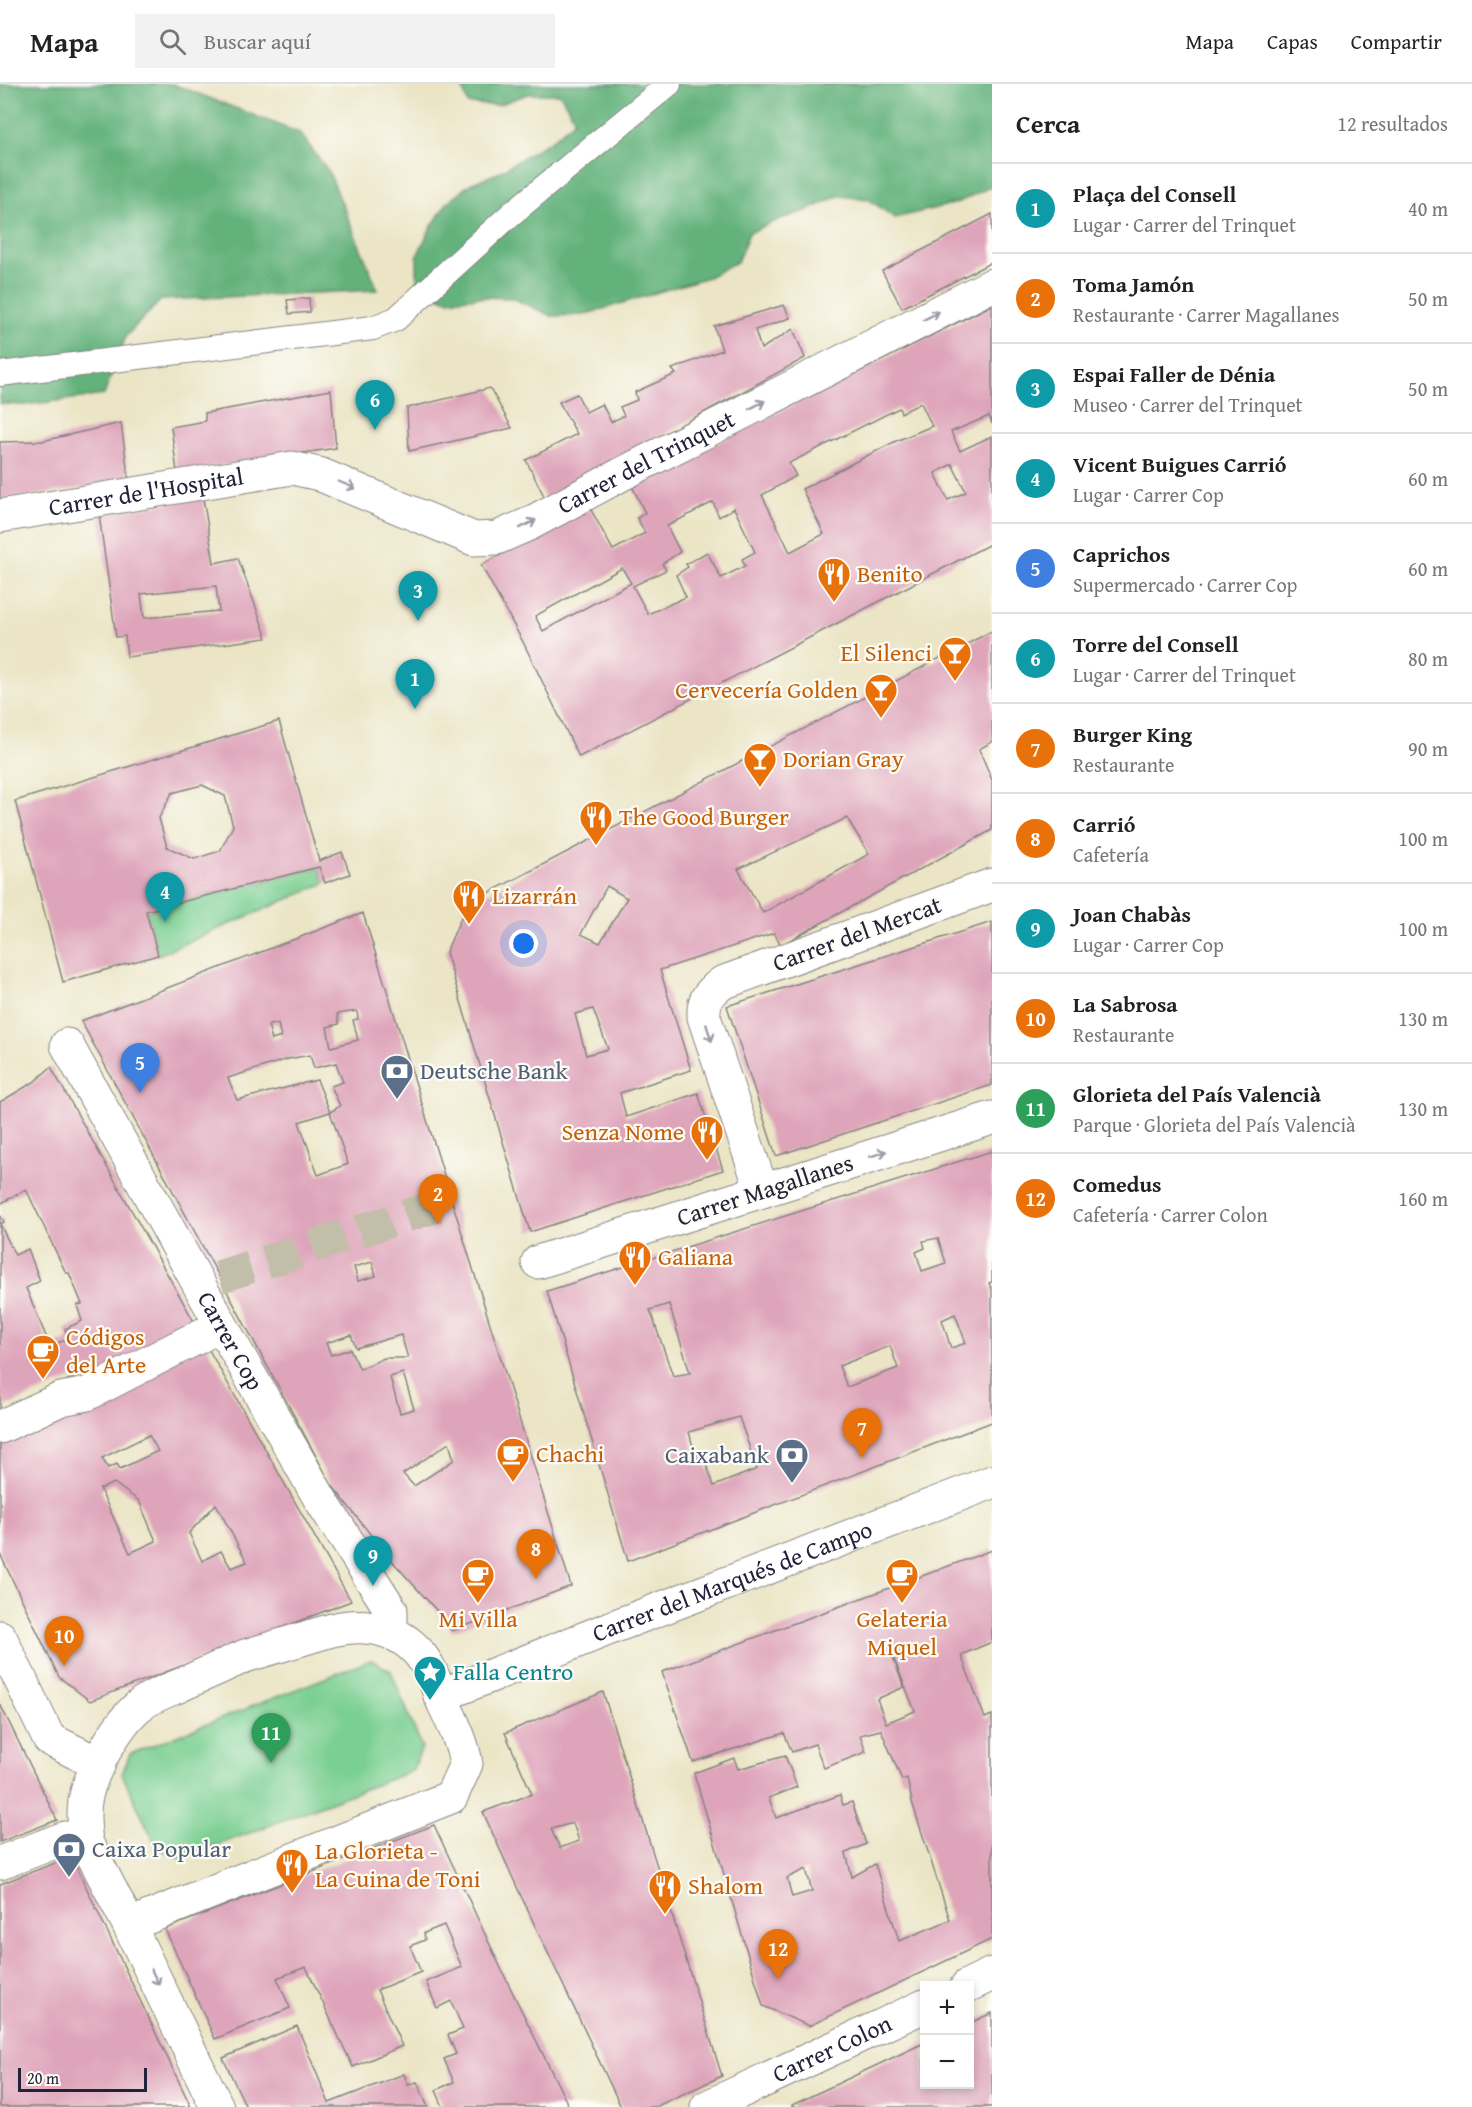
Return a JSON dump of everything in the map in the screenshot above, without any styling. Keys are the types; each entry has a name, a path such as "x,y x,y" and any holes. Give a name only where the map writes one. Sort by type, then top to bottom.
{"street":[{"name":"Carrer del Trinquet","path":"292,468 319,474 474,539 497,538 529,524 992,285"},
{"name":"Carrer de l'Hospital","path":"0,516 292,468"},
{"name":"Carrer del Mercat","path":"762,1191 704,1017 703,1004 707,996 722,983 992,885"},
{"name":"Carrer Cop","path":"67,1045 319,1497 391,1610 391,1633"},
{"name":"Carrer Magallanes","path":"538,1262 992,1118"},
{"path":"0,1427 61,1399 87,1394 202,1335"},
{"name":"Carrer del Marqués de Campo","path":"440,1696 618,1625 992,1482"},
{"path":"129,1925 451,1797 466,1764 428,1665 420,1655 402,1638 362,1625 332,1630 245,1656 157,1694 140,1706 125,1720 99,1764 85,1798 86,1842 217,2107"},
{"path":"0,1637 49,1739 99,1764"},
{"path":"0,1863 65,1838 86,1842"},
{"path":"974,1983 992,1974"},
{"name":"Carrer Colon","path":"707,2107 759,2096 920,2008"}],"lane":[{"path":"0,374 373,328 396,319 510,215 669,84"}],"green space":[{"path":"0,84 173,84 300,133 329,172 378,290 161,300 126,336 104,395 24,405 0,404"},
{"path":"461,84 992,84 992,186 957,203 895,218 868,199 838,196 749,233 737,262 708,277 583,315 552,316 512,298 480,297 447,300 417,287 417,256 430,229 447,203 470,184 498,173 552,140 575,120 560,94 528,94 498,105 468,104"},
{"path":"319,867 325,883 158,955 146,911"},
{"path":"371,1660 391,1671 422,1748 412,1771 181,1859 157,1848 122,1774 130,1754"}],"building":[{"path":"992,214 992,262 902,308 882,271"},
{"path":"309,298 310,312 289,314 287,300"},
{"path":"784,305 790,318 755,330 761,349 793,329 805,358 545,498 526,460 577,434 559,402 577,394 586,412 602,404 611,422 624,416 620,407 637,400 635,392 676,374 672,369 722,350 714,326"},
{"path":"992,305 992,424 989,416 951,432 960,451 992,436 992,543 579,757 523,642 481,565 590,508 613,550 645,533 637,518 645,513 632,486","holes":["921,403 932,426 896,441 802,489 824,534 790,552 762,495 796,476 789,463 899,408 901,413","952,464 966,492 948,500 935,473","713,502 719,517 734,508 755,552 742,559 745,566 721,578 707,552 686,564 688,567 676,575 686,597 648,614 633,586 666,570 662,564 680,552 667,526","622,568 631,583 543,631 535,616"]},
{"path":"490,388 512,428 409,451 407,408"},
{"path":"331,390 336,448 177,472 171,427 205,421 205,413"},
{"path":"121,423 129,481 0,500 0,442 42,441"},
{"path":"203,498 214,563 238,558 267,638 127,657 125,636 116,637 99,514","holes":["216,586 219,611 144,618 141,594"]},
{"path":"992,631 992,742 979,749 992,780 992,830 781,945 774,933 660,970 691,1070 620,1093 626,1117 698,1093 723,1170 530,1232 446,952 467,904","holes":["847,818 869,854 763,913 738,869","607,886 627,898 600,943 581,934","593,1009 608,1049 586,1055 575,1014"]},
{"path":"279,721 319,861 342,852 350,874 325,883 319,867 146,911 158,955 63,982 15,801","holes":["202,785 225,796 233,826 220,851 194,859 167,847 159,818 172,793"]},
{"path":"363,913 571,1586 452,1631 385,1553 331,1484 81,1021","holes":["357,1011 358,1019 353,1020 358,1040 331,1047 327,1027 339,1024 337,1014","278,1024 281,1037 272,1040 268,1025","310,1055 314,1068 336,1063 343,1082 331,1086 340,1106 330,1112 317,1080 237,1100 228,1078 288,1059","330,1112 348,1164 318,1175 299,1122","372,1262 376,1276 358,1281 354,1267","351,1335 356,1348 401,1335 408,1358 384,1358 360,1369 350,1349 331,1355 326,1343","403,1373 414,1409 400,1413 390,1377","449,1443 454,1460 414,1486 403,1474"]},
{"path":"992,922 992,1085 776,1156 727,1006"},
{"path":"51,1067 197,1327 87,1387 82,1374 0,1409 0,1224 15,1255 28,1249 40,1281 26,1288 50,1346 68,1339 65,1329 82,1321 77,1305 82,1304 69,1273 66,1273 26,1189 0,1204 0,1102 34,1082"},
{"path":"992,1151 992,1282 989,1283 992,1290 992,1422 628,1561 547,1291","holes":["938,1238 946,1263 922,1271 916,1252 925,1248 923,1241","669,1304 690,1373 673,1376 650,1310","955,1314 966,1343 951,1348 942,1320","890,1346 898,1368 847,1387 839,1366","739,1417 757,1469 714,1486 702,1453 695,1454 689,1432"]},
{"path":"205,1343 351,1601 90,1701 59,1677 0,1554 0,1444 93,1401","holes":["149,1435 158,1451 120,1469 117,1464 108,1468 102,1458","114,1483 139,1501 156,1541 130,1553 100,1489","216,1504 247,1562 231,1568 221,1551 202,1561 189,1533"]},
{"path":"992,1550 992,1642 961,1655 985,1718 992,1715 992,1939 809,2026 763,2006 694,1773 734,1758 738,1769 785,1756 797,1787 769,1798 776,1818 840,1795 843,1805 852,1802 866,1844 846,1853 852,1877 875,1864 899,1941 950,1920 912,1802 907,1778 902,1780 881,1730 860,1735 866,1752 824,1768 815,1744 792,1752 784,1733 693,1762 662,1672","holes":["888,1644 915,1711 886,1723 877,1699 904,1687","806,1869 812,1891 792,1897 787,1878"]},
{"path":"603,1692 722,2076 655,2107 621,2107 483,1812 532,1794 505,1733","holes":["573,1823 579,1841 560,1848 551,1829"]},
{"path":"0,1704 57,1820 0,1842"},
{"path":"434,1825 569,2107 443,2107 436,2090 454,2082 444,2059 456,2054 448,2035 463,2029 451,2001 437,2008 426,1982 462,1967 444,1925 424,1933 425,1940 410,1946 421,1972 377,1990 402,2046 353,2067 306,1967 277,1978 290,2008 215,2039 165,1929"},
{"path":"63,1860 76,1866 191,2107 0,2107 0,1884"},
{"path":"992,2013 992,2107 792,2107 920,2045 920,2089 974,2089 974,2021"},
{"path":"297,2026 329,2103 404,2074 408,2085 417,2082 428,2107 246,2107 223,2058"}],"tunnel":[{"path":"219,1277 452,1201"}],"place":[{"name":"Torre del Consell","path":"375,430"},
{"name":"Benito","path":"834,603"},
{"name":"Espai Faller de Dénia","path":"418,621"},
{"name":"El Silenci","path":"955,682"},
{"name":"Plaça del Consell","path":"415,709"},
{"name":"Cervecería Golden","path":"881,719"},
{"name":"Dorian Gray","path":"760,788"},
{"name":"The Good Burger","path":"596,846"},
{"name":"Vicent Buigues Carrió","path":"165,922"},
{"name":"Lizarrán","path":"469,925"},
{"name":"Caprichos","path":"140,1093"},
{"name":"Deutsche Bank","path":"397,1100"},
{"name":"Senza Nome","path":"707,1161"},
{"name":"Toma Jamón","path":"438,1224"},
{"name":"Galiana","path":"635,1286"},
{"name":"Códigos del Arte","path":"43,1380"},
{"name":"Burger King","path":"862,1458"},
{"name":"Chachi","path":"513,1483"},
{"name":"Caixabank","path":"792,1484"},
{"name":"Carrió","path":"536,1579"},
{"name":"Joan Chabàs","path":"373,1586"},
{"name":"Mi Villa","path":"478,1604"},
{"name":"Gelateria Miquel","path":"902,1604"},
{"name":"La Sabrosa","path":"64,1666"},
{"name":"Falla Centro","path":"430,1701"},
{"name":"Glorieta del País Valencià","path":"271,1763"},
{"name":"Caixa Popular","path":"69,1878"},
{"name":"La Glorieta - La Cuina de Toni","path":"292,1894"},
{"name":"Shalom","path":"665,1915"},
{"name":"Comedus","path":"778,1979"}]}
